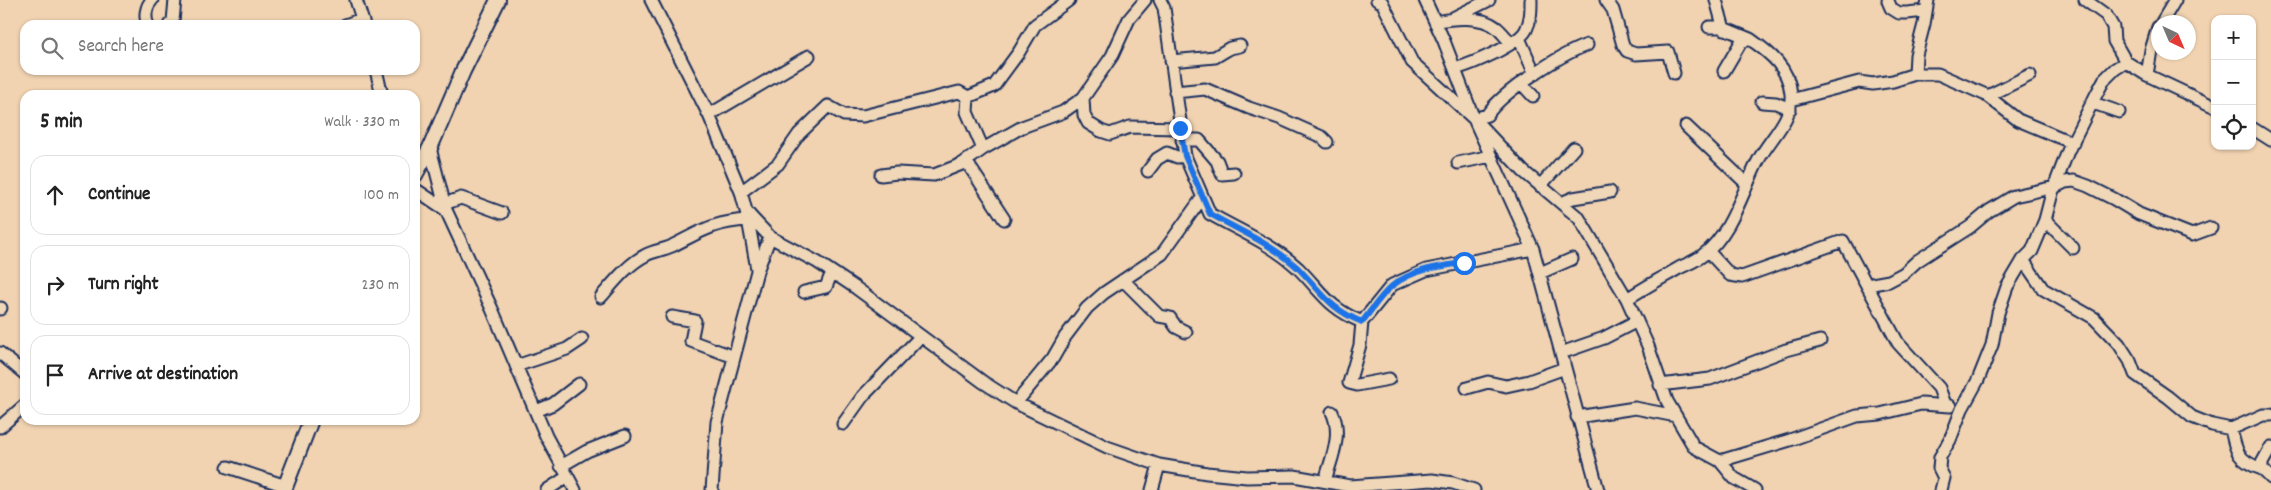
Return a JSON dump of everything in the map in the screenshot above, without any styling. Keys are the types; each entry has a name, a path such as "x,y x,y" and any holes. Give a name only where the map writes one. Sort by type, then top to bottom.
{"main road":[{"path":"420,163 430,148 463,71 498,0"},
{"path":"286,487 309,425"}],"street":[{"path":"146,20 149,3 152,0"},
{"path":"173,20 175,0"},
{"path":"356,0 362,20"},
{"path":"651,0 709,115 740,192 747,215 757,271"},
{"path":"968,97 994,86 1019,52 1035,25 1069,0"},
{"path":"881,175 897,173 934,175 966,161 1022,127 1063,112 1083,98 1112,56 1129,19 1145,0"},
{"path":"1160,0 1164,8 1174,92 1185,156 1210,214 1246,231 1271,247 1298,268 1332,307 1362,322"},
{"path":"1377,0 1382,2 1412,62 1474,119 1540,186 1579,218 1627,299 1648,346 1660,385 1694,447 1720,461 1734,478 1755,490"},
{"path":"1425,0 1490,156 1533,249 1598,490"},
{"path":"1435,22 1453,18 1489,0"},
{"path":"1455,69 1486,57 1515,40 1526,30 1532,14 1531,0"},
{"path":"1606,0 1613,10 1623,45 1627,50 1636,54 1668,52 1674,73"},
{"path":"1716,0 1724,29"},
{"path":"2085,0 2106,15 2113,27 2114,41 2126,62 2147,75 2211,105"},
{"path":"2166,15 2176,0"},
{"path":"1888,1 1890,8 1898,13 1922,8"},
{"path":"1907,24 1922,8"},
{"path":"1915,74 1916,55 1924,24 1922,8"},
{"path":"1453,18 1485,22 1496,27 1515,40 1535,74"},
{"path":"1627,299 1702,256 1708,250 1729,223 1758,160 1782,124 1790,104 1790,83 1783,66 1750,39 1724,29 1709,26"},
{"path":"1724,71 1741,42 1750,39"},
{"path":"1474,119 1487,115 1494,105 1508,93 1535,74 1575,49 1588,45"},
{"path":"1171,61 1215,57 1230,48 1240,46"},
{"path":"2147,75 2151,50"},
{"path":"709,115 808,56"},
{"path":"1940,490 1944,478 1939,468 1940,457 1950,440 1962,409 1978,380 1992,345 1998,313 2007,287 2023,260 2032,251 2073,143 2104,80 2115,69 2126,62"},
{"path":"1762,102 1790,104 1842,85 1859,82 1873,84 1915,74 1938,74 1948,76 1988,96 2018,120 2073,143"},
{"path":"377,75 381,90"},
{"path":"1988,96 2030,75"},
{"path":"1522,84 1533,96"},
{"path":"1174,92 1205,89 1249,108 1279,118 1322,137 1327,142"},
{"path":"740,192 778,164 799,134 828,106 844,115 863,116 959,92 968,97"},
{"path":"968,97 967,112 983,149"},
{"path":"1083,98 1084,115 1088,123 1101,131 1110,134 1130,127 1181,134 1199,140 1217,161 1222,174 1234,173"},
{"path":"2093,103 2119,112"},
{"path":"1686,126 1747,184"},
{"path":"2256,131 2271,140"},
{"path":"430,148 445,207 561,466 574,490"},
{"path":"1540,186 1574,148"},
{"path":"1148,171 1156,159 1167,153 1177,157 1185,156"},
{"path":"1458,163 1490,156"},
{"path":"966,161 1004,219"},
{"path":"1867,285 1889,281 1904,273 1917,261 2014,196 2055,187 2065,182 2074,181 2088,186 2138,214 2192,236 2211,228"},
{"path":"420,192 445,207"},
{"path":"1561,203 1573,198 1610,192"},
{"path":"445,207 461,198 502,213"},
{"path":"1016,403 1053,358 1087,308 1162,254 1202,198"},
{"path":"747,215 770,237 832,272 1016,403 1107,446 1159,465 1217,474 1247,477 1294,476 1350,486 1432,480 1453,483 1474,490"},
{"path":"601,297 623,272 644,256 671,246 703,229 747,215"},
{"path":"2045,220 2074,248"},
{"path":"712,490 717,422 757,271 770,237"},
{"path":"1708,250 1730,275 1742,276 1843,241 1898,343 1939,388 1945,404"},
{"path":"1389,379 1357,385 1349,383 1360,345 1362,322 1392,285 1419,272 1446,265 1479,261 1533,249"},
{"path":"1540,272 1572,259"},
{"path":"2023,260 2043,289 2094,318 2119,344 2130,361 2134,374 2168,397 2192,417 2212,425 2231,429 2263,415 2271,415"},
{"path":"804,292 826,287 832,272"},
{"path":"1124,280 1159,316 1170,318 1176,327 1186,332"},
{"path":"672,317 696,321 691,341 734,357"},
{"path":"1561,353 1604,338 1637,322"},
{"path":"843,424 863,396 921,336"},
{"path":"516,366 567,349 582,339"},
{"path":"1660,385 1710,379 1786,350 1820,341"},
{"path":"0,353 20,370"},
{"path":"1468,388 1488,382 1506,386 1529,381 1565,368"},
{"path":"536,411 552,404 579,384"},
{"path":"1720,461 1790,440 1857,416 1880,414 1921,404 1945,404 1962,409"},
{"path":"1577,417 1635,408 1676,416"},
{"path":"0,427 20,409"},
{"path":"1325,482 1331,459 1335,454 1336,421 1332,412"},
{"path":"2231,429 2235,448 2242,460 2262,469 2271,478"},
{"path":"561,466 587,451 626,436"},
{"path":"2262,469 2262,463 2271,447"},
{"path":"1152,490 1159,465"},
{"path":"228,467 286,487"},
{"path":"547,490 567,477"}],"route":[{"path":"1180,128 1185,156 1210,214 1246,231 1271,247 1298,268 1332,307 1350,317 1362,322 1392,285 1406,278 1426,270 1464,263"}]}
